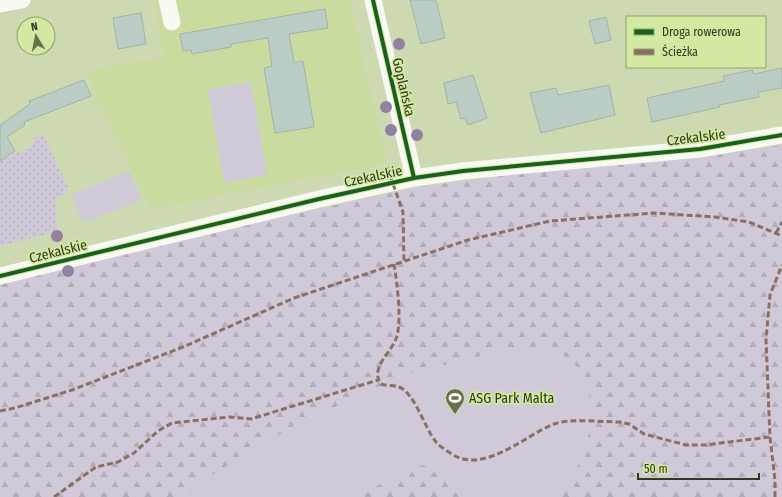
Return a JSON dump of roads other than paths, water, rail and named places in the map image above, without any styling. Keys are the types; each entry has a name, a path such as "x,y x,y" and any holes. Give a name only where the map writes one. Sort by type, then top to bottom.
{"street":[{"path":"0,4 22,0"},
{"path":"167,0 172,22"},
{"name":"Goplańska","path":"372,0 414,178"},
{"name":"Czekalskie","path":"0,276 319,199 414,178 462,171 700,149 782,135"}],"place":[{"name":"ASG Park Malta","path":"455,415"}]}
